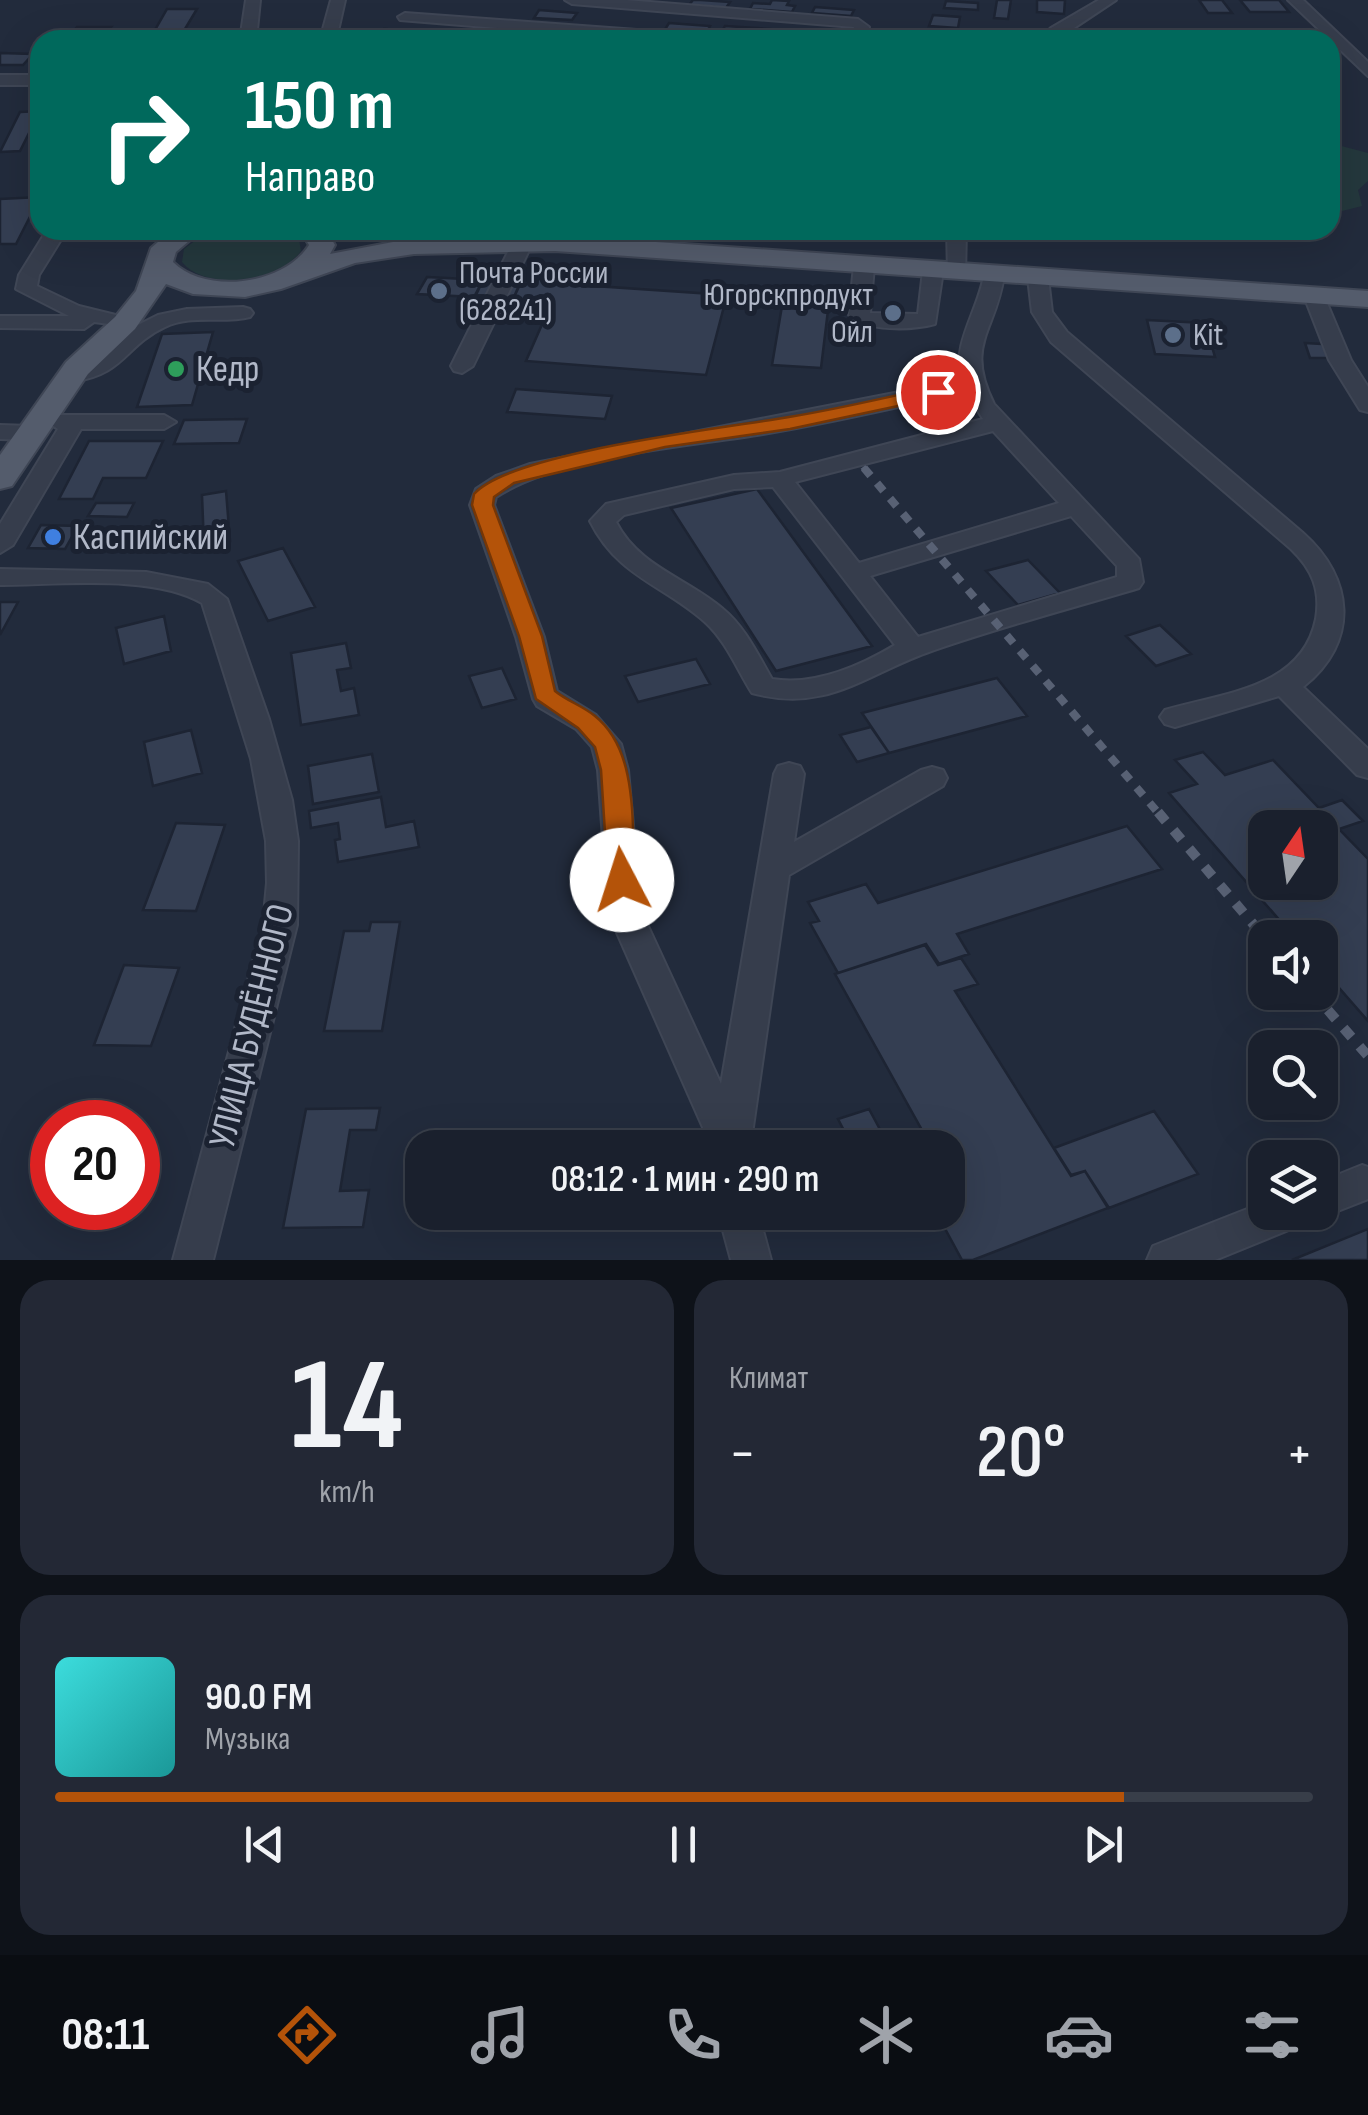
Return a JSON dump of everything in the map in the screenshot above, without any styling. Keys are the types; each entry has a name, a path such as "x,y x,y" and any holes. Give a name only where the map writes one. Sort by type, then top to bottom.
{"main road":[{"path":"296,273 319,254 321,240"},
{"path":"340,240 408,248"},
{"path":"126,323 175,301 246,300 296,273 352,254 451,240"},
{"path":"482,240 522,244 644,240 864,266 1368,300"},
{"path":"0,479 22,429 126,323 154,285 173,242"},
{"path":"173,242 171,277 246,300"}],"street":[{"path":"249,30 253,0"},
{"path":"330,30 338,0"},
{"path":"572,0 841,30"},
{"path":"1058,30 1109,0"},
{"path":"1295,0 1327,30"},
{"path":"406,17 575,30"},
{"path":"1340,42 1364,64"},
{"path":"0,80 30,80"},
{"path":"51,240 29,275 26,289 72,311 126,323"},
{"path":"864,266 860,315 866,319 920,323 928,320 953,240"},
{"path":"462,366 522,244"},
{"path":"994,275 993,293 970,341 972,384 998,422 1130,565 1130,582 912,648 884,665 801,690 771,690 762,686 726,627 696,601 634,566 621,554 603,521 615,509 734,482 780,480 998,422"},
{"path":"1038,278 1042,312 1059,337 1303,546 1320,566 1330,588 1328,624 1310,667 1284,686 1174,717"},
{"path":"1314,296 1340,360 1368,405"},
{"path":"72,375 100,372 146,330 166,319 246,300"},
{"path":"0,322 126,323"},
{"path":"725,1130 631,926 622,880 614,770 606,744 586,722 548,699 544,691 530,636 482,505 484,494 507,478 665,441 790,423 972,384"},
{"path":"22,429 74,422 164,422"},
{"path":"0,544 74,422"},
{"path":"780,480 912,648"},
{"path":"853,573 1077,506"},
{"name":"УЛИЦА БУДЁННОГО","path":"0,577 150,580 206,591 214,599 281,809 286,886 280,925 193,1260"},
{"path":"1284,686 1368,767"},
{"path":"733,1130 789,774"},
{"path":"774,868 932,778"},
{"path":"1338,1193 1362,1183"},
{"path":"1167,1260 1248,1228"},
{"path":"743,1230 751,1260"}],"green space":[{"path":"1340,146 1368,153 1368,181 1358,190 1362,206 1340,212"},
{"path":"196,240 299,240 301,251 277,270 225,280 193,272 182,262 184,249"}],"building":[{"path":"693,0 730,2 726,8 689,5"},
{"path":"772,0 789,1 787,5 795,6 792,12 750,9 753,3 770,4"},
{"path":"997,0 1011,0 1008,19 994,18"},
{"path":"1037,0 1065,0 1064,14 1037,12"},
{"path":"1199,0 1222,0 1232,13 1208,13"},
{"path":"1240,0 1279,0 1289,12 1250,12"},
{"path":"946,1 978,3 978,10 944,8"},
{"path":"815,7 854,10 851,16 812,13"},
{"path":"167,9 197,9 185,29 155,30"},
{"path":"539,10 577,13 572,20 534,18"},
{"path":"933,15 960,17 958,28 929,26"},
{"path":"669,23 710,26 708,30 665,30"},
{"path":"725,26 770,29 769,30 723,30"},
{"path":"77,27 111,27 108,30 74,30"},
{"path":"0,53 30,54 23,65 0,65"},
{"path":"20,112 30,112 30,131 20,151 0,152"},
{"path":"30,198 30,217 16,244 0,244 0,199"},
{"path":"427,277 483,280 474,297 417,294"},
{"path":"523,278 727,295 706,375 526,361 547,313 508,310"},
{"path":"483,280 520,283 514,297 476,295"},
{"path":"783,300 829,302 821,368 772,365"},
{"path":"1147,320 1205,323 1215,357 1155,354"},
{"name":"Кедр","path":"213,332 192,405 137,407 162,334"},
{"path":"1305,343 1322,344 1329,358 1310,358"},
{"path":"516,389 612,396 605,419 507,412"},
{"path":"247,419 239,443 174,444 184,420"},
{"path":"89,441 163,441 146,478 103,478 93,499 59,499"},
{"path":"757,489 872,646 776,671 671,508"},
{"path":"226,491 230,541 204,545 202,495"},
{"path":"96,503 134,503 127,517 88,516"},
{"name":"Каспийский","path":"41,525 78,526 65,549 28,548"},
{"path":"283,548 315,607 268,621 238,561"},
{"path":"1028,560 1060,593 1018,605 986,571"},
{"path":"0,602 18,602 0,635"},
{"path":"164,616 171,651 124,664 116,628"},
{"path":"1160,625 1191,654 1156,666 1126,636"},
{"path":"346,643 351,668 337,670 341,691 354,688 359,715 301,725 291,653"},
{"path":"696,659 710,684 638,702 625,676"},
{"path":"502,668 516,699 482,708 469,676"},
{"path":"997,678 1027,716 889,753 862,713"},
{"path":"871,727 889,753 857,762 840,735"},
{"path":"191,730 202,773 153,786 144,742"},
{"path":"1203,752 1225,775 1273,760 1319,808 1342,800 1363,821 1339,829 1368,859 1368,1021 1338,987 1338,920 1279,920 1262,900 1338,900 1338,810 1248,810 1248,884 1169,793 1197,784 1175,760"},
{"path":"372,754 379,792 313,804 308,766"},
{"path":"381,797 386,827 414,821 419,847 338,862 338,823 311,828 309,811"},
{"path":"176,823 225,825 196,911 143,910"},
{"path":"1127,826 1162,869 957,934 969,954 939,964 926,944 838,973 810,923 819,921 808,902 866,884 878,903"},
{"path":"371,922 400,922 382,1031 324,1031 344,931 369,931"},
{"path":"925,945 938,965 961,958 978,984 955,991 1071,1176 1085,1171 1108,1208 973,1260 962,1260 946,1230 965,1230 965,1130 922,1130 835,974"},
{"path":"124,965 179,968 151,1046 94,1045"},
{"path":"380,1108 376,1130 350,1130 340,1191 369,1190 363,1227 283,1228 306,1109"},
{"path":"869,1109 880,1130 844,1130 838,1119"},
{"path":"1154,1111 1198,1174 1109,1208 1085,1171 1071,1175 1054,1148"},
{"path":"1368,1229 1368,1260 1292,1260"}],"railway":[{"path":"863,467 866,471"},
{"path":"864,468 1160,815"},
{"path":"1158,812 1250,920"},
{"path":"1328,1010 1368,1056"}],"place":[{"name":"Почта России (628241)","path":"439,291"},
{"name":"Югорскпродукт Ойл","path":"893,313"},
{"name":"Kit","path":"1173,335"},
{"name":"Кедр","path":"176,369"},
{"name":"Каспийский","path":"53,537"}],"route":[{"path":"622,880 614,770 606,744 586,722 560,708 544,691 530,636 482,505 484,494 507,478 665,441 790,423 938,392"}]}
